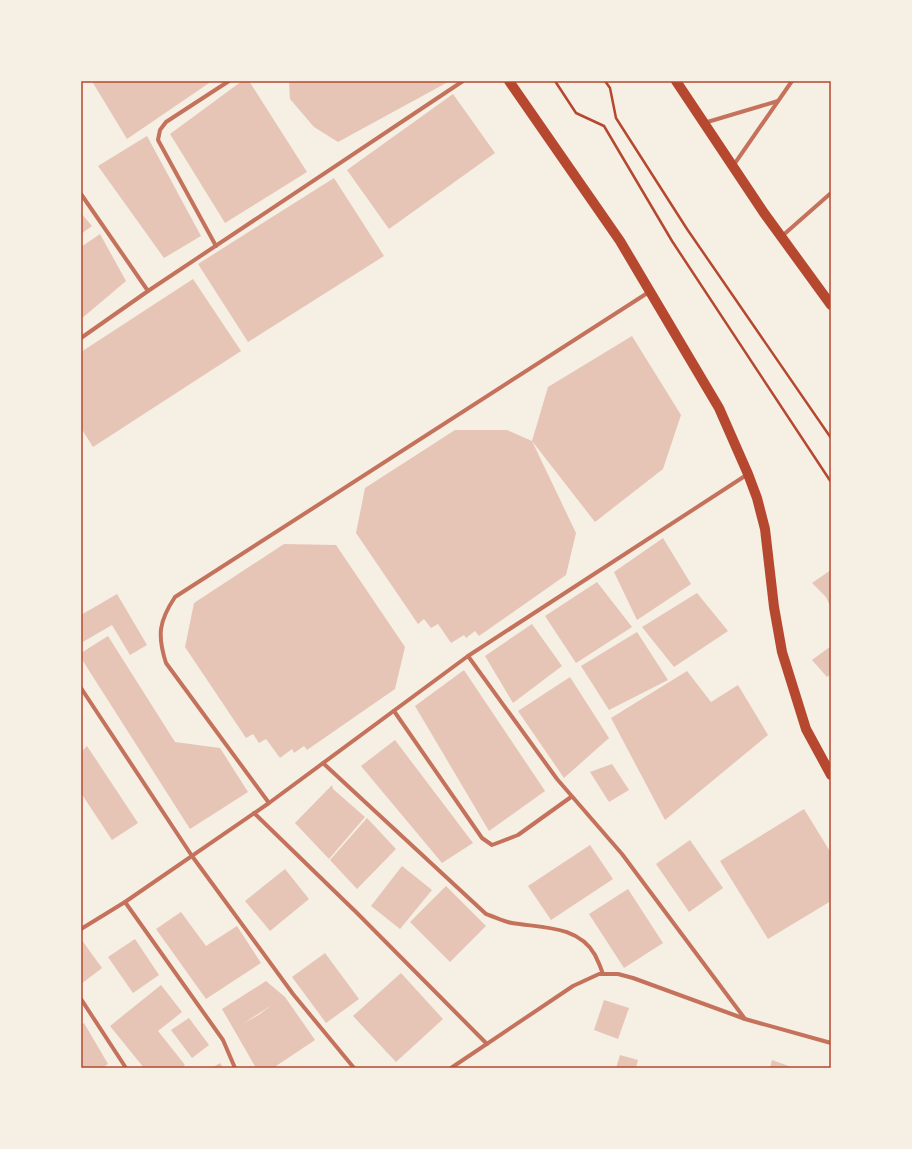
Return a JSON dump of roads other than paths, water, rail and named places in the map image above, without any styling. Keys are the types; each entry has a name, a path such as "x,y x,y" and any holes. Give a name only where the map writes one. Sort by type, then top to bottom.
{"main road":[{"path":"509,81 620,241 719,408 748,474 764,529 774,607 782,652 806,729 831,775"},
{"path":"676,81 781,237 831,305"}],"street":[{"path":"216,246 158,140 160,130 166,122 229,81"},
{"path":"81,338 148,291 463,81"},
{"path":"733,167 792,81"},
{"path":"704,123 778,100"},
{"path":"781,237 831,193"},
{"path":"81,194 148,291"},
{"path":"269,803 166,663 161,646 161,628 166,612 175,596 650,292"},
{"path":"81,929 125,902 269,803 468,656 748,474"},
{"path":"468,656 571,797 622,854 745,1019"},
{"path":"81,688 192,856 292,994 354,1068"},
{"path":"394,711 482,838 492,845 518,835 571,797"},
{"path":"323,764 486,914 510,923 559,929 571,933 584,941 595,954 603,974"},
{"path":"254,813 357,913 487,1044"},
{"path":"125,902 223,1040 235,1068"},
{"path":"451,1068 573,986 599,974 618,974 633,978 745,1019 831,1043"},
{"path":"81,999 126,1068"}]}
